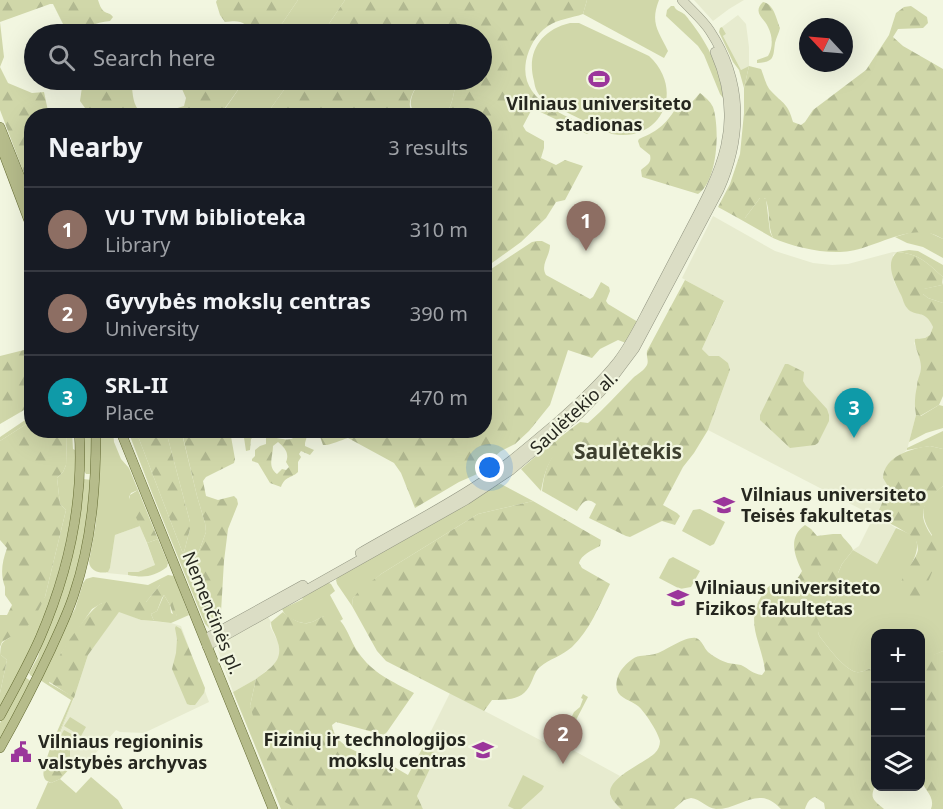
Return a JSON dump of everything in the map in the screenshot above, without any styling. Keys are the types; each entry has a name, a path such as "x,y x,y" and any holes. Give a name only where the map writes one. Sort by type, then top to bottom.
{"main road":[{"path":"684,2 707,32"},
{"name":"Saulėtekio al.","path":"206,643 469,491 507,465 586,396 618,361 639,327 714,184 722,160 729,114 727,89 723,72 707,32"},
{"name":"Saulėtekio al.","path":"206,643 485,488 511,470 563,427 608,384 635,348 729,166 735,129 734,86 727,64 707,32"},
{"path":"0,127 24,187"},
{"path":"0,144 24,208"},
{"path":"0,716 25,669 60,583 78,499 79,438"},
{"path":"0,748 38,677 64,621 77,584 93,504 96,438"},
{"name":"Nemenčinės pl.","path":"123,438 273,809"},
{"path":"80,472 88,476 96,471"},
{"path":"25,669 28,678 33,680 38,677"}],"shaded area":[{"path":"694,0 744,0 713,21"},
{"path":"738,15 746,24 749,47 749,66 741,70 723,36 726,34 722,27"},
{"path":"713,216 775,251 813,263 848,264 897,252 893,255 894,282 906,307 930,319 933,327 930,335 919,338 914,343 921,360 921,371 917,385 916,415 907,450 886,467 889,488 880,518 896,528 877,564 853,550 859,546 874,516 708,430 730,370 719,356 709,356 702,349 724,302 682,278"},
{"path":"140,526 155,565 138,572 128,572 128,575 107,573 110,568 115,535"},
{"path":"119,611 141,620 181,626 209,702 144,733 116,730 87,763 84,761 77,769 57,741 88,655"},
{"path":"267,615 278,642 279,657 275,664 256,679 233,692 218,650 220,643"},
{"name":"Fizinių ir technologijos mokslų centras","path":"450,693 565,753 569,748 620,776 610,796 621,809 423,809 417,796 437,754 423,747"}],"green space":[{"path":"0,0 98,0 102,10 113,17 110,21 96,24 63,24 53,4 50,4 0,22"},
{"path":"217,0 298,0 282,24 225,22"},
{"path":"298,0 345,0 329,24 282,24"},
{"path":"345,0 587,0 583,14 561,20 544,29 531,46 526,61 529,86 536,96 557,111 592,128 592,131 587,134 534,109 523,126 526,131 544,141 541,158 556,165 565,160 583,166 565,200 556,202 546,218 521,242 492,263 492,108 449,108 455,90 492,90 492,24 329,24"},
{"path":"587,0 659,0 655,21 668,51 664,58 583,14"},
{"path":"763,2 772,8 780,28 772,58 757,63 757,60 768,56 772,46 770,31 759,12"},
{"path":"671,6 686,15 708,49 716,67 724,99 698,46 666,16"},
{"path":"911,6 927,17 928,23 923,28 898,29 893,37 903,46 943,69 943,239 932,234 909,233 850,251 821,251 773,238 765,198 760,198 745,218 738,218 718,207 730,184 740,154 744,88 749,66 761,69 769,89 787,107 793,122 801,125 813,110 866,70 889,35 896,13 904,7"},
{"path":"0,22 4,57 0,67"},
{"name":"Vilniaus universiteto stadionas","path":"570,23 579,23 649,56 660,69 666,84 663,111 655,122 644,130 629,135 612,134 550,104 540,96 532,70 534,52 538,44 551,31"},
{"path":"722,27 726,34 723,36 741,70 749,66 744,88 739,70 719,32"},
{"path":"0,67 8,83 32,93 44,92 47,108 24,108 24,173 0,110"},
{"path":"82,90 132,90 137,108 85,108 80,101"},
{"path":"182,90 238,90 225,108 178,108 184,106 186,98"},
{"path":"238,90 284,90 271,108 226,108"},
{"path":"284,90 415,90 411,108 271,108"},
{"path":"455,90 449,108 412,108 411,99 414,91"},
{"path":"700,93 713,107 717,140 710,178 705,187 698,194 642,177 641,170 648,164 650,155 640,147 639,139 662,126 678,105 685,110"},
{"path":"762,197 766,199 770,232 773,238 738,218 745,218"},
{"path":"912,232 928,232 943,239 943,258 923,247 895,237"},
{"path":"542,241 550,245 544,267 546,275 590,299 601,282 609,287 610,291 606,301 608,304 638,322 626,343 618,340 600,349 592,358 568,350 550,405 529,431 515,444 494,457 490,465 415,508 401,473 394,463 348,438 492,438 492,268 532,242"},
{"path":"918,251 943,265 943,277 917,257 897,252"},
{"path":"897,252 917,257 943,277 942,285 924,289 923,294 943,303 943,396 939,405 920,416 916,415 915,408 921,367 915,339 930,335 933,327 927,317 913,313 905,305 891,267 893,257"},
{"path":"685,280 724,301 702,349 709,356 719,356 728,363 730,370 708,430 683,467 663,505 680,516 675,525 662,521 630,537 589,518 596,504 593,502 585,502 577,511 542,491 549,462 555,453 550,445 580,422 588,423 646,367 647,351"},
{"path":"943,282 943,303 923,294 923,289 942,285"},
{"path":"24,350 24,410 0,424 0,356"},
{"path":"785,364 804,372 803,381 806,386 827,409 829,421 815,445 790,448 760,420 760,415"},
{"path":"939,405 943,406 943,428 926,433 909,442 916,415 921,416"},
{"path":"24,421 24,426 0,441 0,437"},
{"path":"24,426 24,438 67,438 66,465 57,478 60,504 66,510 45,597 27,627 2,642 0,647 0,615 7,615 12,605 5,595 2,573 7,548 0,540 0,441"},
{"path":"943,431 943,449 930,446 907,450 907,448"},
{"path":"67,438 72,438 77,475 65,546 40,628 0,710 0,693 7,660 1,655 2,645 45,597 66,510 60,504 57,478 66,465"},
{"path":"82,438 93,438 93,471 86,474"},
{"path":"100,438 114,438 121,459 129,468 138,490 131,493 129,497 140,526 115,535 110,568 105,573 93,570 89,562 96,523"},
{"path":"131,438 139,438 184,552 190,522 168,438 183,438 206,532 192,574 215,622 219,620 223,625 215,629 210,629 205,624"},
{"path":"139,438 168,438 190,522 184,552"},
{"path":"183,438 231,438 234,463 206,477 203,481 206,496 218,500 234,496 238,504 228,529 221,612 219,620 215,622 209,620 192,574 206,532"},
{"path":"244,438 252,438 250,450 246,451"},
{"path":"266,438 306,438 305,446 314,450 310,455 301,451 298,472 287,479 281,487 270,483 258,463 252,459 255,456 255,450 266,444","holes":["278,442 284,448 289,467 277,474 271,465 273,446"]},
{"path":"320,438 348,438 332,444 323,445"},
{"path":"549,443 556,453 544,476 541,491 521,469"},
{"path":"930,446 943,449 943,486 926,503 923,514 926,526 934,539 937,554 921,598 911,600 902,596 900,589 917,554 916,542 906,532 880,518 878,512 889,488 883,478 888,464 907,451"},
{"path":"83,479 92,480 79,563 62,614 31,676 29,673 38,657"},
{"path":"501,484 533,501 478,514 381,574 353,598 352,606 337,584 338,577"},
{"path":"943,486 943,651 927,658 925,656 925,629 871,629 871,668 861,672 851,670 836,657 818,633 838,594 838,573 842,564 853,550 877,564 896,528 914,537 917,542 914,560 901,583 932,535 923,513 925,504"},
{"path":"138,490 158,539 147,543 129,501 130,495"},
{"path":"533,501 601,540 600,546 584,555 579,563 582,568 610,584 594,617 578,640 568,650 538,669 524,693 510,699 492,700 484,711 386,661 377,651 352,606 353,598 359,591 381,574 478,514"},
{"path":"700,509 725,522 714,544 710,546 682,531 693,510"},
{"path":"805,525 817,536 841,534 853,550 838,573 838,594 830,610 833,621 818,633 846,667 856,672 871,668 871,791 874,791 875,801 884,809 825,809 824,803 815,797 808,802 805,809 781,809 765,798 757,798 716,809 691,798 684,800 674,809 621,809 610,794 611,788 621,776 655,753 660,741 648,717 641,709 618,693 616,687 621,671 635,658 656,654 682,641 696,638 708,652 717,658 741,665 762,675 765,671 754,615 762,595 771,585 796,580 802,571 794,546 796,535"},
{"path":"158,539 168,563 167,567 149,576 128,575 128,572 138,572 155,565 147,543"},
{"path":"673,557 700,571 691,587 680,589 659,578 669,559"},
{"path":"168,575 174,576 189,615 171,623 154,621 151,614 157,611 164,595 170,605 171,613 177,616 160,585 146,602 102,603 92,609 60,655 49,683 74,697 56,740 52,743 71,700 40,680 75,609 83,583 86,579 93,577 148,585"},
{"path":"327,582 335,591 330,595 343,619 340,621 325,616 305,623 285,614 282,609 303,599 309,592"},
{"path":"163,584 169,592 177,616 174,617 164,595 157,611 151,614 154,621 141,620 119,612 88,655 74,698 48,681 55,664 78,627 100,604 146,602"},
{"path":"283,612 302,623 312,622 324,616 335,617 342,623 355,648 370,666 414,693 384,735 336,722 332,725 334,733 343,744 408,775 423,747 437,754 417,796 423,809 298,809 283,801 276,790 250,706 256,679 278,659 279,647 271,622"},
{"path":"176,626 181,629 205,688 195,705 187,704 172,669 176,653"},
{"path":"0,647 1,655 7,660 0,693"},
{"path":"943,651 943,809 931,809 931,797 925,787 925,655 927,657"},
{"path":"25,677 32,682 0,741 0,723"},
{"path":"256,679 250,706 298,809 281,809 233,692"},
{"path":"583,694 588,697 563,745 559,743 574,712 580,707"},
{"path":"74,698 57,740 70,749 70,762 73,765 60,779 51,783 44,778 45,765 52,743 56,740"},
{"path":"70,717 86,727 81,736 64,726"},
{"path":"64,730 77,737 71,747 58,740"},
{"path":"523,775 544,786 521,809 514,809 508,806"},
{"path":"91,777 118,800 123,809 36,809 48,782 60,779 76,793"}],"place":[{"name":"Vilniaus universiteto stadionas","path":"599,79"},
{"name":"VU TVM biblioteka","path":"586,251"},
{"name":"SRL-II","path":"854,438"},
{"name":"Vilniaus universiteto Teisės fakultetas","path":"724,505"},
{"name":"Vilniaus universiteto Fizikos fakultetas","path":"678,598"},
{"name":"Fizinių ir technologijos mokslų centras","path":"483,750"},
{"name":"Vilniaus regioninis valstybės archyvas","path":"21,752"},
{"name":"Gyvybės mokslų centras","path":"563,764"}],"district":[{"name":"Saulėtekis","path":"628,452"}]}
